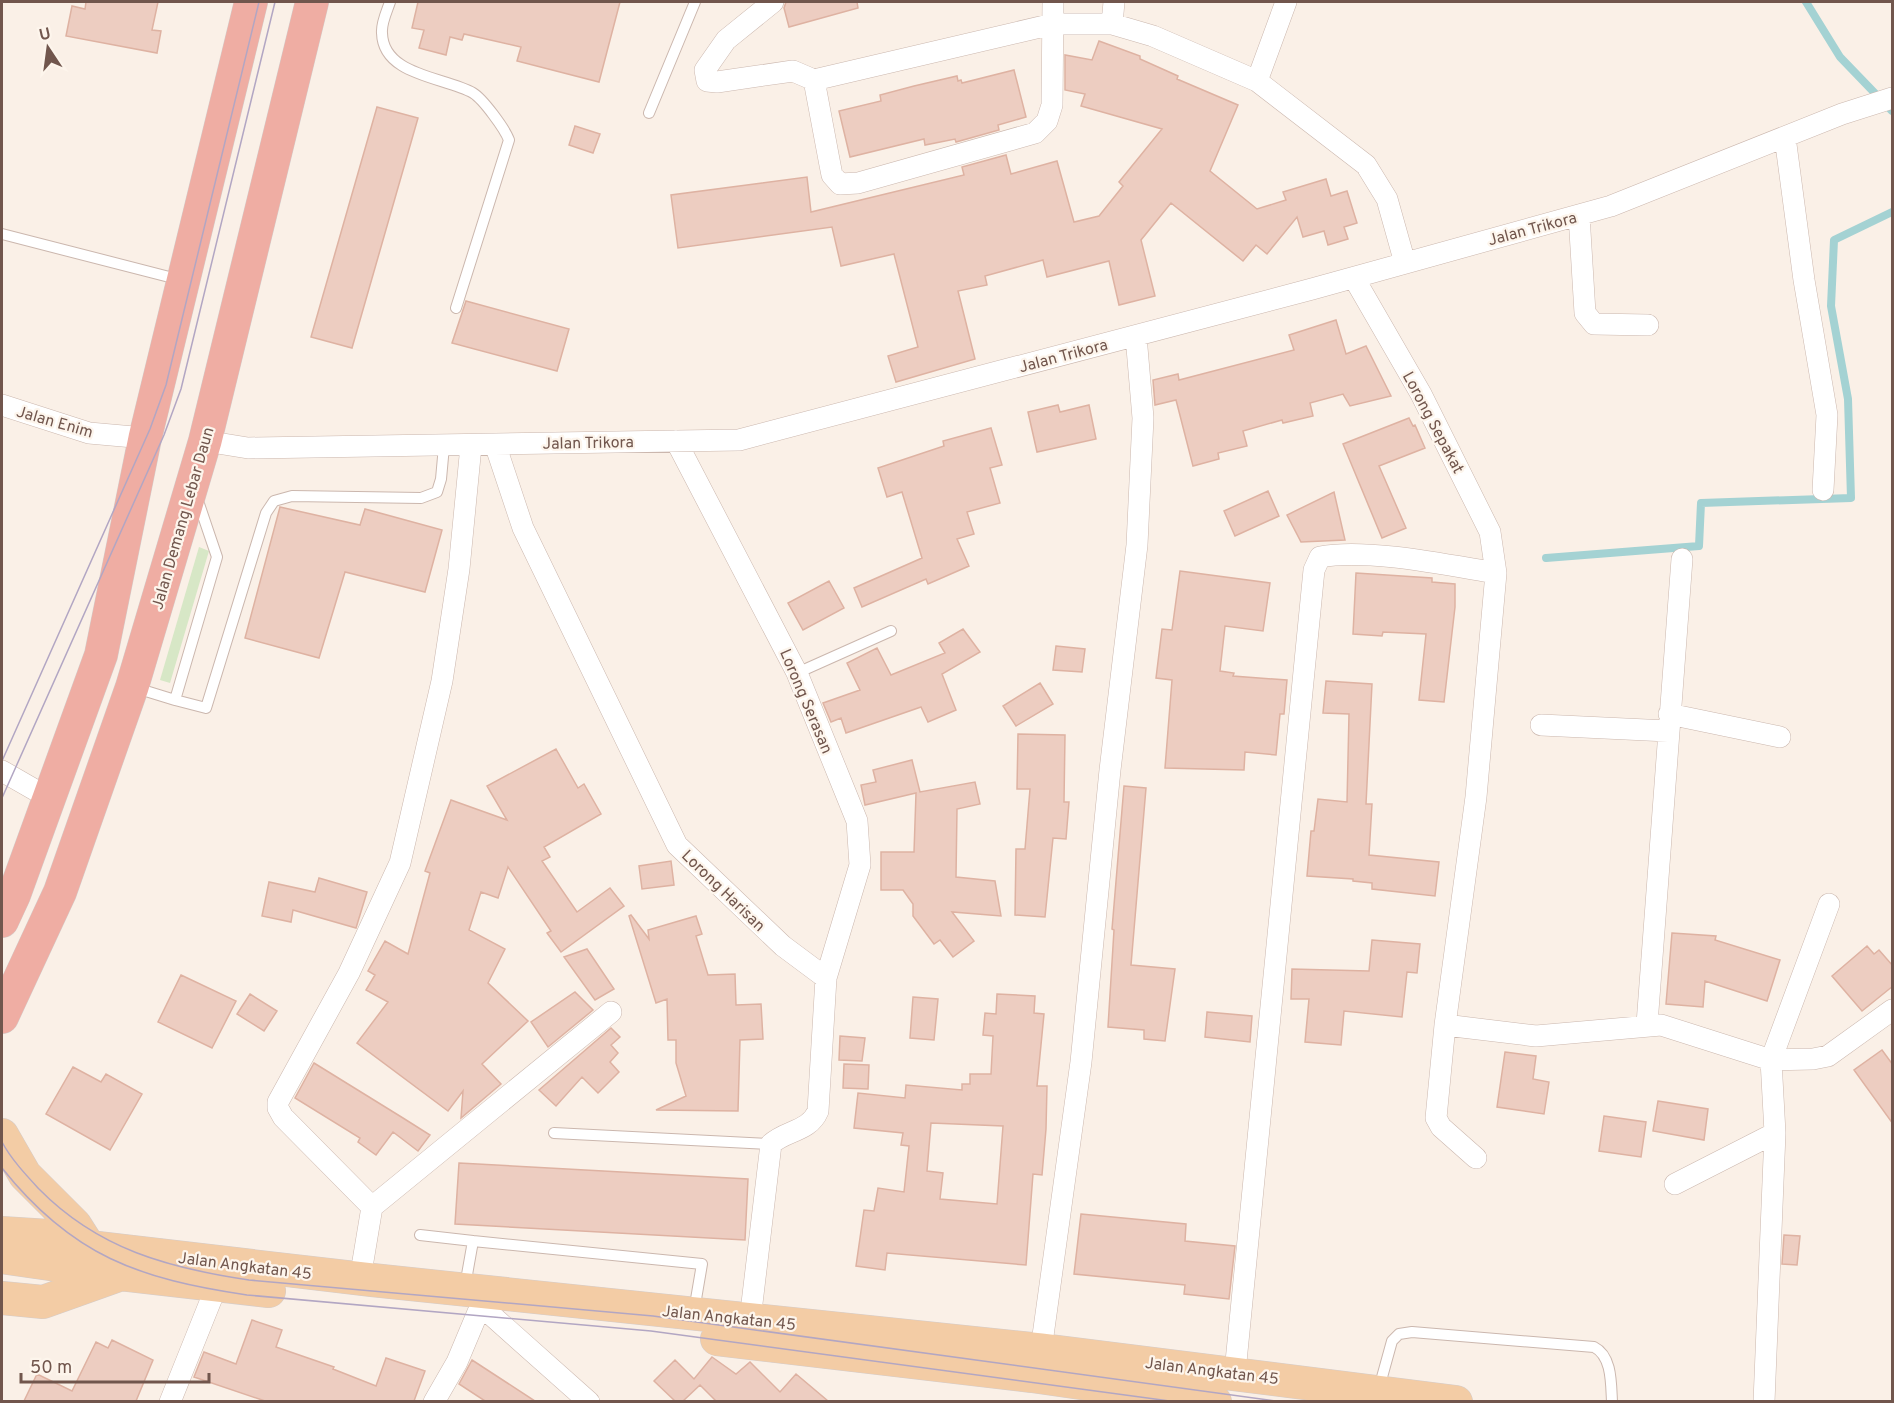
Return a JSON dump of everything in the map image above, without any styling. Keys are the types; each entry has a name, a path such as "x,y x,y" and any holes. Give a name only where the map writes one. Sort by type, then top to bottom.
{"highway":[{"path":"3,913 49,798 101,654 144,438 251,2"},
{"name":"Jalan Demang Lebar Daun","path":"2,1017 60,892 132,687 205,441 312,2"}],"main road":[{"path":"2,1135 25,1175 75,1225 89,1247"},
{"name":"Jalan Angkatan 45","path":"2,1233 49,1236 89,1247 360,1279 477,1305 1215,1401"},
{"name":"Jalan Angkatan 45","path":"2,1257 217,1285 477,1305 694,1314 1235,1372 1456,1401"},
{"path":"2,1298 43,1302 120,1274"}],"street":[{"path":"773,2 726,40 705,70 707,81 717,82 793,71 814,80 1053,24 1112,24 1153,36 1257,81 1366,165 1387,199 1405,263"},
{"path":"814,80 832,175 840,184 858,183 1035,134 1047,121 1052,105 1053,2"},
{"path":"1112,24 1114,2"},
{"path":"1257,81 1286,2"},
{"name":"Jalan Trikora","path":"205,441 248,448 739,440 1354,278 1611,206 1860,108 1887,100"},
{"path":"1785,137 1804,280 1827,415 1823,490"},
{"path":"1579,215 1585,313 1588,320 1594,324 1648,325"},
{"name":"Lorong Sepakat","path":"1354,278 1421,394 1490,532 1496,573 1476,797 1445,1024 1436,1118 1441,1127 1476,1158"},
{"path":"1041,1350 1081,1062 1110,770 1137,545 1143,418 1136,336"},
{"name":"Jalan Enim","path":"2,405 89,433 144,438"},
{"name":"Lorong Serasan","path":"676,441 797,673 856,821 860,865 826,978"},
{"name":"Lorong Harisan","path":"495,444 523,528 677,845 783,946 826,978"},
{"path":"372,1207 283,1117 278,1108 279,1102 349,973 400,863 442,681 459,569 471,446"},
{"path":"1235,1372 1314,570 1320,557 1333,555 1403,559 1496,573"},
{"path":"1647,1024 1682,559"},
{"path":"1541,725 1669,723 1780,737"},
{"path":"2,771 49,798"},
{"path":"1764,1401 1775,1133 1771,1060 1829,904"},
{"path":"750,1320 771,1144 778,1138 807,1127 814,1120 818,1111 826,978"},
{"path":"1445,1024 1536,1036 1647,1024 1660,1025 1771,1060 1813,1059 1828,1056 1893,1011"},
{"path":"360,1279 372,1207 612,1012"},
{"path":"1675,1184 1775,1133"},
{"path":"170,1401 217,1285"},
{"path":"434,1401 457,1362 477,1305 589,1401"}],"lane":[{"path":"390,2 382,33 386,49 398,64 474,94 506,132 509,140 456,308"},
{"path":"649,112 696,2"},
{"path":"2,234 184,281"},
{"path":"132,687 206,708 266,513 274,501 291,496 421,498 437,492 441,479 444,446"},
{"path":"175,700 217,557 192,484"},
{"path":"797,673 891,631"},
{"path":"554,1133 771,1144"},
{"path":"420,1235 702,1264 694,1314"},
{"path":"473,1241 477,1305"},
{"path":"1378,1392 1392,1341 1399,1334 1412,1332 1594,1347 1599,1350 1606,1361 1612,1401"}],"green space":[{"path":"199,547 209,551 170,683 160,680"}],"building":[{"path":"86,2 158,2 152,30 161,31 157,53 66,36 72,6 85,9"},
{"path":"418,2 620,2 599,82 517,61 521,47 464,34 462,40 450,37 446,55 419,48 424,30 412,28"},
{"path":"786,2 857,2 858,8 789,27 784,8"},
{"path":"1099,41 1140,56 1140,59 1178,76 1177,79 1238,105 1210,171 1257,209 1286,200 1283,192 1326,179 1331,196 1347,191 1357,223 1344,227 1348,239 1328,245 1324,231 1303,237 1297,217 1267,254 1256,245 1243,261 1171,203 1141,240 1155,296 1119,305 1109,261 1047,277 1043,260 985,276 987,285 958,291 975,359 896,382 888,356 918,347 894,254 841,266 832,227 678,248 671,195 807,177 811,212 964,175 962,167 1006,155 1011,174 1057,161 1074,222 1099,216 1123,186 1119,182 1162,129 1081,106 1085,94 1065,90 1065,55 1092,60"},
{"path":"1014,70 1026,117 998,125 999,130 956,142 955,139 925,145 924,139 850,157 839,111 881,101 880,95 914,86 957,76 958,81 961,80 962,83"},
{"path":"377,107 418,118 352,348 311,337"},
{"path":"575,126 600,134 593,153 569,145"},
{"path":"466,301 569,329 557,371 452,343"},
{"path":"1336,320 1346,354 1366,346 1391,396 1350,406 1343,394 1310,403 1313,416 1283,423 1282,420 1243,431 1247,446 1218,453 1219,459 1193,466 1176,400 1155,405 1153,380 1178,374 1179,380 1294,350 1289,335"},
{"path":"1058,405 1060,412 1089,405 1096,439 1037,452 1028,412"},
{"path":"1409,418 1413,426 1415,425 1425,448 1379,466 1406,528 1382,538 1343,444"},
{"path":"991,428 1002,465 990,468 1000,503 967,512 974,534 957,539 969,566 928,584 926,579 862,607 854,588 922,558 902,492 887,497 878,468 944,446 943,441"},
{"path":"1268,491 1279,516 1235,536 1224,511"},
{"path":"1334,492 1345,540 1301,542 1287,515"},
{"path":"280,507 360,525 365,509 442,530 425,592 345,572 319,658 245,638"},
{"path":"1180,571 1270,583 1263,631 1225,626 1220,671 1234,673 1233,676 1287,680 1284,714 1280,714 1276,755 1245,752 1244,770 1165,768 1172,680 1156,678 1162,629 1172,630"},
{"path":"1356,573 1432,578 1432,582 1455,584 1455,607 1444,702 1419,700 1426,634 1383,632 1382,636 1353,634"},
{"path":"829,581 844,608 803,630 788,603"},
{"path":"963,629 980,652 942,674 956,710 928,722 921,707 846,733 841,718 831,722 823,703 860,690 847,663 877,648 891,675 945,653 939,643"},
{"path":"1056,646 1085,649 1082,672 1053,670"},
{"path":"1326,681 1372,684 1366,804 1372,804 1369,855 1439,862 1435,896 1372,889 1372,883 1353,881 1353,879 1307,876 1311,831 1314,831 1318,799 1347,802 1349,714 1323,713"},
{"path":"1040,683 1053,704 1016,726 1003,706"},
{"path":"1018,734 1065,735 1064,802 1069,802 1066,839 1053,838 1045,917 1015,915 1016,849 1025,849 1030,789 1017,789"},
{"path":"556,749 578,788 584,784 601,814 544,847 550,857 542,861 577,912 610,888 624,906 561,952 547,933 551,931 508,867 498,898 481,892 469,930 505,949 488,983 528,1021 482,1064 501,1084 461,1118 463,1091 448,1111 357,1043 388,1002 366,990 375,975 368,971 385,941 408,954 430,873 425,871 451,800 507,820 487,786"},
{"path":"912,760 920,792 975,782 980,804 957,809 956,877 995,881 1001,916 952,912 974,941 953,957 940,940 934,944 913,916 913,904 903,890 881,890 881,852 914,852 916,793 865,805 861,785 876,782 873,770"},
{"path":"1124,786 1146,788 1131,965 1175,969 1165,1041 1144,1039 1144,1030 1108,1027 1114,930 1112,929"},
{"path":"671,861 674,885 642,889 639,866"},
{"path":"319,878 367,892 356,928 293,910 291,922 262,916 269,882 315,892"},
{"path":"631,915 649,939 648,930 696,916 702,934 696,936 708,975 735,974 736,1005 761,1004 763,1039 740,1040 738,1111 656,1110 686,1096 676,1063 676,1040 668,1040 667,999 656,1003 629,916"},
{"path":"1672,933 1716,936 1715,940 1780,960 1767,1001 1705,981 1703,1007 1666,1004"},
{"path":"1372,940 1420,944 1417,973 1407,972 1402,1017 1344,1011 1341,1045 1305,1042 1309,999 1291,999 1292,969 1369,971"},
{"path":"1867,946 1874,954 1879,950 1893,966 1893,986 1862,1011 1832,976"},
{"path":"587,949 614,989 595,1000 564,957"},
{"path":"181,975 236,1001 212,1048 158,1022"},
{"path":"575,992 593,1010 548,1047 531,1022"},
{"path":"250,994 277,1011 264,1031 237,1014"},
{"path":"997,994 1035,996 1034,1013 1044,1014 1037,1086 1047,1086 1046,1129 1042,1175 1033,1174 1026,1265 887,1253 885,1270 856,1266 864,1210 874,1211 878,1188 904,1192 909,1146 901,1145 903,1133 854,1128 858,1093 905,1098 906,1085 962,1090 962,1084 970,1084 970,1074 991,1074 993,1036 983,1035 985,1013 996,1014","holes":["931,1123 1003,1126 997,1204 940,1199 943,1173 927,1171"]},
{"path":"913,997 938,999 934,1040 910,1038"},
{"path":"1207,1012 1252,1016 1250,1042 1205,1037"},
{"path":"611,1028 620,1037 611,1045 618,1053 610,1062 619,1072 598,1093 582,1077 556,1106 539,1090"},
{"path":"840,1036 865,1038 862,1061 839,1060"},
{"path":"1882,1050 1893,1065 1893,1124 1854,1070"},
{"path":"1505,1052 1536,1056 1533,1079 1549,1082 1544,1114 1497,1107"},
{"path":"314,1063 430,1135 418,1151 393,1132 376,1155 358,1142 360,1138 295,1098"},
{"path":"844,1064 869,1065 868,1089 843,1088"},
{"path":"73,1067 101,1082 106,1074 142,1094 110,1150 46,1114"},
{"path":"1658,1101 1708,1109 1704,1140 1653,1131"},
{"path":"1604,1116 1646,1122 1641,1157 1599,1151"},
{"path":"459,1163 748,1179 745,1240 455,1224"},
{"path":"1081,1214 1186,1224 1185,1241 1235,1246 1229,1299 1184,1294 1185,1285 1074,1274"},
{"path":"1784,1235 1800,1236 1797,1265 1782,1264"},
{"path":"252,1320 282,1330 276,1347 334,1367 333,1369 376,1386 386,1358 425,1371 414,1401 265,1401 194,1377 204,1352 236,1364"},
{"path":"112,1340 153,1360 136,1401 24,1401 37,1374 72,1391 96,1342 108,1348"},
{"path":"712,1357 736,1374 750,1362 780,1392 796,1374 828,1401 716,1401 700,1385 683,1401 675,1401 654,1381 675,1360 694,1379"},
{"path":"472,1360 535,1401 485,1401 459,1384"}],"waterway":[{"path":"1806,2 1840,57 1892,111"},
{"path":"1546,558 1699,546 1701,503 1851,498 1848,399 1831,306 1834,240 1892,212"}],"tram line":[{"path":"2,761 150,429 166,385 259,2"},
{"path":"2,798 164,435 181,389 275,2"},
{"path":"2,1142 14,1161 39,1189 85,1227 110,1241 163,1262 219,1275 249,1280 653,1316 1283,1402"},
{"path":"2,1168 28,1198 55,1223 82,1243 140,1271 208,1289 247,1295 651,1331 1177,1402"}]}
